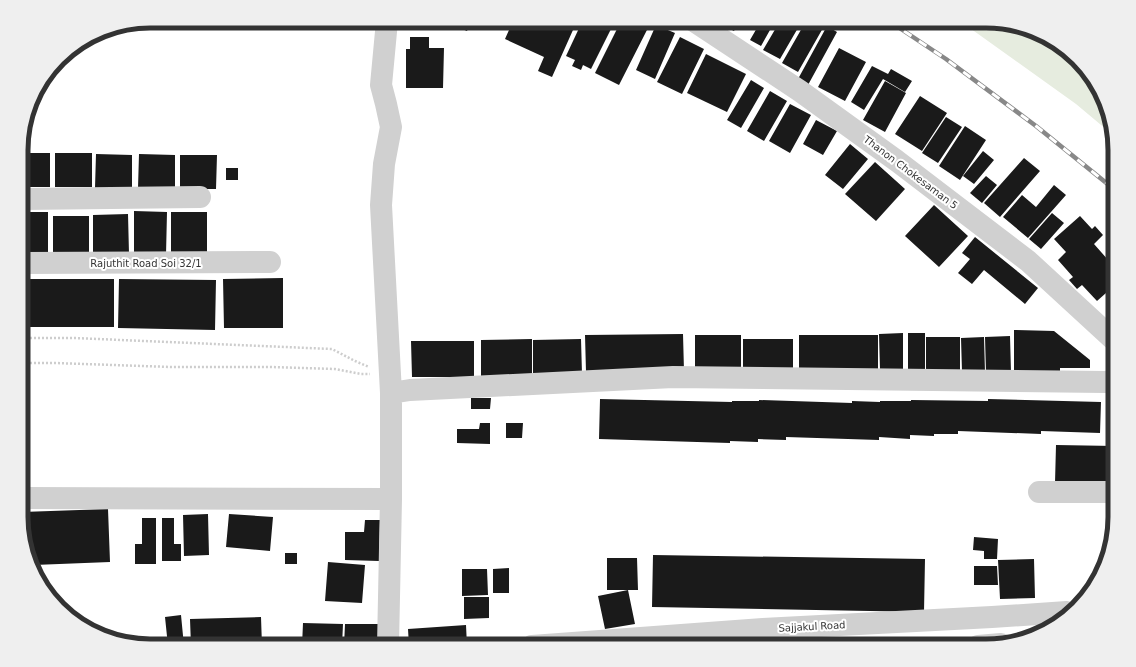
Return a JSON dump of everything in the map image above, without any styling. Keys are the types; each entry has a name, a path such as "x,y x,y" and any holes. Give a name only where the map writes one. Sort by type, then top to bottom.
{"street":[{"path":"386,28 380,85 391,127 384,164 380,205 390,383 391,499 388,639"},
{"name":"Thanon Chokesaman 5","path":"705,28 800,91 897,161 1028,261 1108,334"},
{"path":"28,199 200,197"},
{"name":"Rajuthit Road Soi 32/1","path":"28,263 270,262"},
{"path":"390,383 410,390 673,377 1108,381"},
{"path":"1039,492 1108,492"},
{"path":"28,498 391,499"},
{"name":"Sajjakul Road","path":"627,639 763,629 1061,612"}],"path":[{"path":"28,338 74,338 332,349 355,361 390,383"},
{"path":"28,363 334,369 361,374 390,383"}],"shaded area":[{"path":"970,28 1002,29 1017,32 1033,37 1054,49 1078,70 1087,82 1102,111 1106,130 1076,104"}],"building":[{"path":"460,28 468,28 467,31"},
{"path":"510,28 574,28 552,77 538,71 544,57 505,39"},
{"path":"579,28 612,28 591,69 583,65 581,70 572,66 575,60 566,56"},
{"path":"618,28 648,28 619,85 595,73"},
{"path":"655,28 663,28 675,33 655,79 636,70"},
{"path":"728,28 736,28 734,31"},
{"path":"757,28 771,28 761,46 750,40"},
{"path":"776,28 798,28 780,59 763,50"},
{"path":"802,28 823,28 798,72 782,63"},
{"path":"826,28 830,28 837,32 808,85 798,79"},
{"path":"410,37 429,37 429,48 444,48 443,88 406,88 406,49 410,49"},
{"path":"680,37 704,49 682,94 657,82"},
{"path":"839,48 866,62 845,101 818,87"},
{"path":"706,54 746,74 727,112 687,93"},
{"path":"872,66 888,74 891,69 912,81 905,92 883,79 864,110 851,102"},
{"path":"751,80 764,88 741,128 727,120"},
{"path":"885,81 906,93 885,132 863,120"},
{"path":"770,91 787,101 764,141 747,131"},
{"path":"920,96 947,113 922,151 895,134"},
{"path":"790,104 811,115 790,153 769,141"},
{"path":"946,117 962,127 938,163 922,153"},
{"path":"816,120 837,131 823,155 803,144"},
{"path":"965,126 986,140 960,180 939,166"},
{"path":"850,144 868,159 843,189 825,175"},
{"path":"983,151 994,160 974,184 963,176"},
{"path":"28,153 50,153 50,187 28,187"},
{"path":"55,153 92,153 92,187 55,187"},
{"path":"96,154 132,155 132,188 95,188"},
{"path":"139,154 175,155 175,188 138,188"},
{"path":"180,155 217,155 216,189 180,189"},
{"path":"1024,158 1040,171 1000,217 984,203"},
{"path":"875,162 905,189 876,221 845,194"},
{"path":"226,168 238,168 238,180 226,180"},
{"path":"986,176 997,185 982,203 970,193"},
{"path":"1054,185 1066,195 1028,238 1003,217 1022,195 1036,207"},
{"path":"934,205 968,236 939,267 905,236"},
{"path":"134,211 167,212 166,255 134,254"},
{"path":"28,212 48,212 48,254 28,254"},
{"path":"171,212 207,212 207,254 171,254"},
{"path":"1052,213 1064,223 1041,249 1029,239"},
{"path":"128,214 129,254 93,255 93,215"},
{"path":"53,216 89,216 89,254 53,254"},
{"path":"1080,216 1092,229 1095,226 1103,235 1094,244 1108,260 1106,264 1108,266 1108,291 1097,301 1082,285 1077,289 1069,280 1073,277 1058,260 1066,252 1054,239"},
{"path":"975,237 1038,288 1025,304 984,270 972,284 958,273 970,259 962,253"},
{"path":"283,278 283,328 224,328 223,279"},
{"path":"28,279 114,279 114,327 28,327"},
{"path":"119,279 216,280 215,330 118,328"},
{"path":"1014,330 1054,331 1090,360 1090,368 1060,368 1060,376 1014,376"},
{"path":"903,333 903,370 880,370 879,334"},
{"path":"908,333 925,333 925,371 908,371"},
{"path":"683,334 684,371 586,372 585,335"},
{"path":"695,335 741,335 741,368 695,368"},
{"path":"799,335 878,335 878,370 799,371"},
{"path":"1010,336 1011,372 986,373 985,337"},
{"path":"926,337 960,337 960,371 926,371"},
{"path":"984,337 985,372 962,372 961,338"},
{"path":"532,339 532,376 481,376 481,340"},
{"path":"581,339 582,374 533,375 533,340"},
{"path":"743,339 793,339 793,369 743,370"},
{"path":"411,341 474,341 474,377 412,377"},
{"path":"471,398 491,398 490,409 471,409"},
{"path":"600,399 732,402 759,400 852,403 852,401 880,402 911,400 988,401 988,399 1101,402 1100,433 1041,431 1041,434 958,431 958,434 934,434 934,436 910,435 910,439 879,437 879,440 786,437 786,440 758,439 758,442 730,441 730,443 599,439"},
{"path":"480,423 490,423 490,444 457,443 457,429 479,429"},
{"path":"506,423 523,423 522,438 506,438"},
{"path":"1056,445 1108,446 1108,483 1055,483"},
{"path":"108,509 110,562 37,565 29,533 28,512"},
{"path":"208,514 209,555 184,556 183,515"},
{"path":"229,514 273,517 270,551 226,547"},
{"path":"142,518 156,518 156,564 135,564 135,544 142,544"},
{"path":"162,518 174,518 174,544 181,544 181,561 162,561"},
{"path":"365,520 380,520 379,561 345,560 345,532 364,532"},
{"path":"974,537 998,539 997,559 984,559 984,551 973,550"},
{"path":"285,553 297,553 297,564 285,564"},
{"path":"653,555 925,559 924,612 652,607"},
{"path":"607,558 637,558 638,590 607,590"},
{"path":"1034,559 1035,598 1000,599 998,560"},
{"path":"328,562 365,565 362,603 325,601"},
{"path":"974,566 997,566 998,585 974,585"},
{"path":"509,568 509,593 493,593 493,569"},
{"path":"462,569 487,569 488,595 462,596"},
{"path":"628,590 635,624 605,629 598,596"},
{"path":"464,597 489,597 489,618 464,619"},
{"path":"181,615 183,639 167,639 165,617"},
{"path":"261,617 262,639 191,639 190,619"},
{"path":"303,623 343,624 342,639 302,639"},
{"path":"345,624 379,624 379,639 344,639"},
{"path":"466,625 467,639 409,639 408,629"}],"railway":[{"path":"900,28 946,59 1036,126 1108,184"}]}
